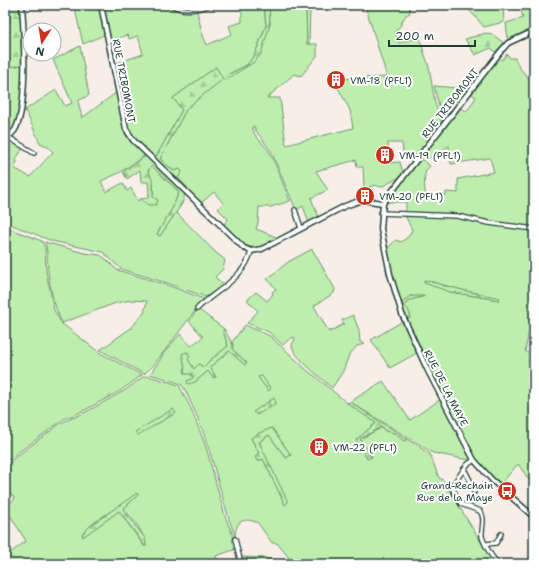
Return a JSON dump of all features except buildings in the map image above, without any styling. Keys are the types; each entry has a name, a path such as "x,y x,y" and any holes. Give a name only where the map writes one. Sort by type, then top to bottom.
{"street":[{"path":"22,5 22,101 16,129 6,138 34,153"},
{"name":"RUE TRIBOMONT","path":"101,5 123,118 129,134 239,245 251,251"},
{"path":"172,5 188,10 210,5"},
{"name":"RUE TRIBOMONT","path":"383,203 501,50 508,43 534,31"},
{"path":"197,309 207,299 230,282 247,263 251,251 262,249 345,206 362,200 383,203"},
{"name":"RUE DE LA MAYE","path":"383,203 380,222 383,242 402,314 427,369 474,460 492,480 534,517"},
{"path":"294,210 301,228"},
{"path":"381,213 457,216 489,223 534,229"},
{"path":"474,460 464,469 454,484 453,490 462,504 480,511 482,514 482,535 496,561"},
{"path":"464,469 474,488 474,492"},
{"path":"486,544 496,543 501,534"},
{"path":"235,539 241,564"}],"green space":[{"path":"5,5 10,5 10,24 6,17"},
{"path":"5,5 6,17 10,23 10,5 20,5 22,65 5,68"},
{"path":"74,5 100,5 106,34 83,44"},
{"path":"103,5 170,5 175,8 197,11 202,33 207,45 232,34 229,26 242,22 242,5 264,5 266,26 254,56 247,65 229,74 254,62 270,24 269,5 306,5 307,44 317,44 317,56 301,76 294,74 267,98 280,98 286,145 353,128 350,110 333,79 387,77 365,5 409,5 410,13 406,15 401,25 395,32 399,43 419,37 429,67 435,103 442,124 416,157 403,152 402,143 388,143 388,163 400,162 403,173 400,177 381,187 375,185 364,189 363,167 357,167 356,160 316,171 328,190 311,198 319,218 309,223 303,206 296,210 271,151 254,126 252,127 255,135 268,150 273,159 290,201 271,207 259,207 256,229 276,237 276,239 257,248 246,246 223,226 228,219 218,209 223,203 214,192 200,204 186,190 187,187 178,178 182,171 180,169 174,171 160,159 187,108 222,79 216,67 173,98 182,110 156,157 151,156 133,138 126,126 114,64 143,54 138,36 129,39 128,35 109,41"},
{"path":"264,5 269,5 270,24 261,54 254,62 224,81 229,74 247,65 254,56 266,26"},
{"path":"306,5 320,5 310,8 309,44 307,44"},
{"path":"465,5 503,5 504,22 484,27"},
{"path":"520,5 534,5 534,30 508,42 506,23 523,18"},
{"path":"486,33 492,34 504,43 495,52 491,48 475,55 465,39"},
{"path":"80,46 89,95 78,101 82,118 117,92 124,126 136,145 144,153 144,156 119,173 101,181 106,192 123,183 127,191 131,188 138,201 140,199 149,205 153,196 153,188 152,179 148,170 152,166 179,192 173,207 157,234 160,236 176,212 214,251 225,260 223,269 215,277 224,285 206,297 121,269 103,252 52,241 5,222 5,140 7,139 23,148 16,159 17,162 14,168 30,177 53,152 47,146 40,143 25,110 56,90 65,106 72,103 54,62 62,62 62,55"},
{"path":"507,54 510,58 515,58 519,67 532,82 534,82 534,228 474,219 406,213 406,202 387,202 419,159 425,161 430,166 427,168 424,182 425,193 430,198 446,195 446,192 458,193 458,179 494,172 490,158 451,164 449,146 428,159 422,156 459,107 466,111 470,107 476,97 470,93 497,57 502,60"},
{"path":"22,65 21,99 18,117 12,131 5,137 5,68"},
{"path":"216,67 223,79 187,108 160,159 174,171 180,169 182,171 178,178 187,187 182,204 160,236 157,234 173,207 179,192 152,166 148,170 153,182 153,197 158,200 156,205 149,205 140,199 148,198 149,193 148,182 141,182 140,170 127,179 123,172 147,155 156,157 182,110 173,98"},
{"path":"434,86 469,89 443,122"},
{"path":"405,215 454,217 534,230 534,332 529,331 525,351 532,356 528,360 534,367 534,487 518,464 500,485 475,458 405,320 411,317 403,306 410,300 422,297 410,296 400,305 386,249 396,240 401,242 408,237 412,230","holes":["424,280 483,294 499,300 450,292"]},
{"path":"5,226 42,241 45,248 46,271 54,310 61,323 100,353 142,375 120,391 85,410 64,419 5,462"},
{"path":"45,242 84,253 100,255 117,270 170,286 204,299 153,366 144,374 100,350 131,328 144,313 147,301 131,300 116,303 62,323 51,290"},
{"path":"312,249 335,289 334,293 314,306 329,332 344,324 342,320 353,315 359,330 360,342 365,344 357,346 349,355 343,371 332,388 309,368 297,355 292,345 295,339 294,337 283,345 269,332 247,323 258,311 247,300 256,292 267,301 273,294 272,292 276,289 267,279 288,262"},
{"path":"424,280 500,298 499,300 450,292 424,283"},
{"path":"410,296 425,296 410,300 403,306 408,309 411,317 405,320 400,305"},
{"path":"198,309 224,329 223,331 228,346 209,361 204,367 194,369 187,359 188,352 183,354 195,382 208,371 216,377 210,367 229,351 245,365 247,363 232,349 232,342 245,325 270,336 309,372 347,403 376,423 356,440 372,457 360,439 383,427 385,431 394,433 404,441 407,439 430,454 439,478 443,480 494,564 294,564 277,543 272,543 258,523 249,520 242,521 237,526 235,536 204,434 198,417 182,385 150,374 163,354 180,334 191,346 203,337 189,321","holes":["272,428 291,455 286,458 269,435 259,441 285,504 263,459 258,461 259,453 251,438"]},
{"path":"403,321 417,353 390,368 371,340"},
{"path":"224,329 233,345 232,349 247,363 245,365 229,351 210,367 216,377 213,378 208,371 195,382 188,384 187,381 193,378 191,374 185,374 182,354 187,352 190,356 188,359 194,369 199,364 204,367 209,361 228,346 223,331"},
{"path":"148,376 179,385 192,411 206,447 225,516 233,536 236,549 216,556 219,564 5,564 5,557 26,541 5,507 15,499 7,489 5,490 5,465 61,423 86,412 124,391 143,377","holes":["138,495 123,509 138,526 146,546 144,546 119,511 83,536 82,534 101,517"]},
{"path":"262,376 271,389 268,391 258,377"},
{"path":"383,381 410,420 441,399 471,459 469,460 433,453 350,402"},
{"path":"274,398 276,403 257,415 253,412"},
{"path":"350,402 407,439 404,441 394,433 385,431 383,427 381,427 360,439 372,457 367,459 356,440 376,423 347,403"},
{"path":"173,409 176,413 138,435 135,432"},
{"path":"272,428 291,455 286,458 269,435 259,442 288,502 285,505 263,459 257,461 255,456 259,453 251,438"},
{"path":"137,493 138,495 123,509 145,538 146,546 119,511 83,537 82,534 91,525"},
{"path":"242,557 265,558 283,564 244,564"}],"place":[{"name":"VM-18 (PFL1)","path":"336,80"},
{"name":"VM-19 (PFL1)","path":"385,155"},
{"name":"VM-20 (PFL1)","path":"365,196"},
{"name":"VM-22 (PFL1)","path":"319,447"},
{"name":"Grand-Rechain Rue de la Maye","path":"507,491"}]}
